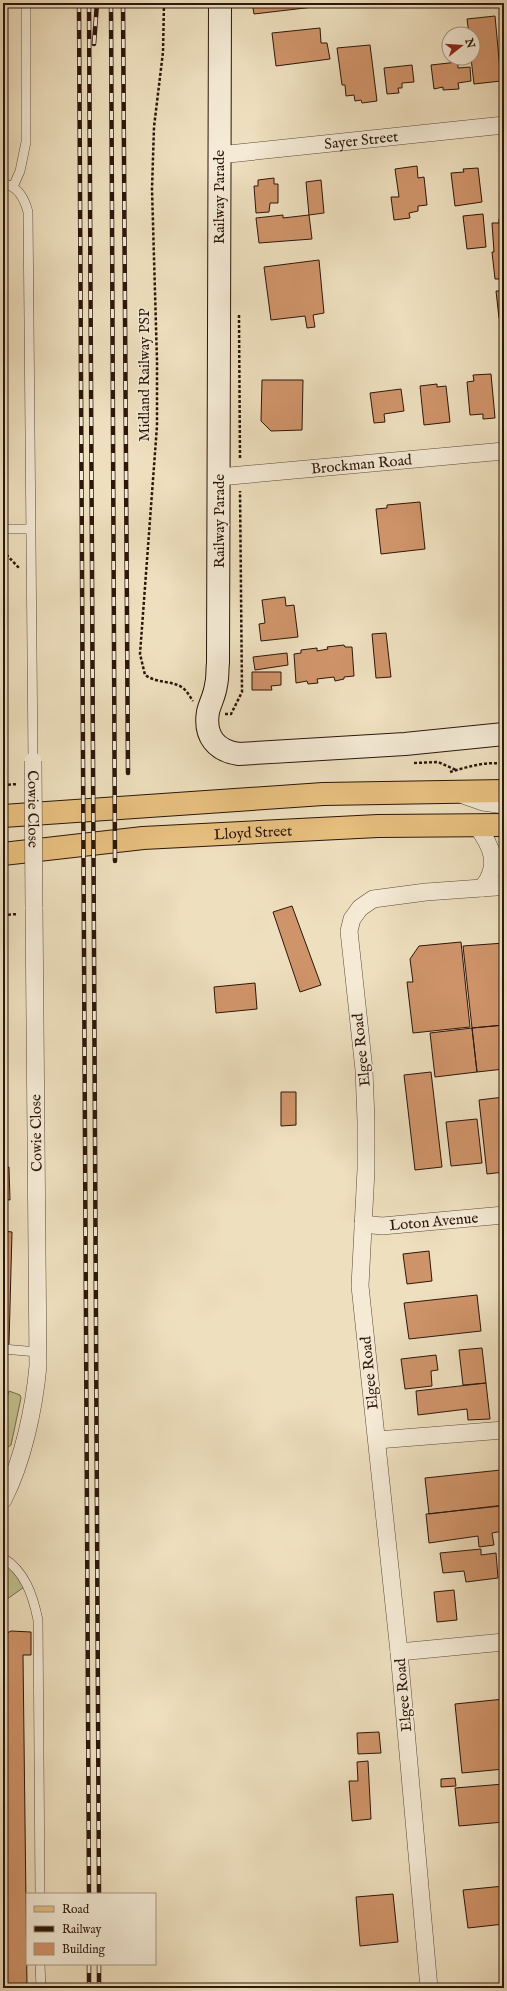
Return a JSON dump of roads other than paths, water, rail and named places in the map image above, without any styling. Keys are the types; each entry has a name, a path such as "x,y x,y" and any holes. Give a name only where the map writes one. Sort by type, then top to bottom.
{"main road":[{"path":"3,816 323,794 504,791"},
{"name":"Lloyd Street","path":"3,854 150,838 378,826 504,825"}],"street":[{"name":"Railway Parade","path":"220,3 218,663 216,686 208,719 210,737 218,747 224,751 239,754 405,744 504,734"},
{"name":"Sayer Street","path":"219,155 504,125"},
{"name":"Brockman Road","path":"219,477 504,451"},
{"name":"Cowie Close","path":"3,1500 27,1431 35,1398 38,1352 28,910 33,761"},
{"path":"456,792 483,802 504,805"},
{"path":"476,825 490,848 493,869 490,879 482,888"},
{"name":"Elgee Road","path":"429,1988 399,1652 360,1286 366,1121 364,1070 348,943 352,919 360,908 373,899 426,892 496,887 504,884"},
{"name":"Loton Avenue","path":"363,1224 382,1226 504,1215"},
{"path":"377,1440 504,1430"},
{"path":"399,1652 504,1642"}],"lane":[{"path":"13,187 20,171 26,142 26,3"},
{"path":"3,183 13,187 24,198 28,212 33,761"},
{"path":"3,529 31,529"},
{"path":"3,1349 38,1352"},
{"path":"3,1558 19,1572 26,1584 32,1596 38,1620 40,1893"},
{"path":"40,1965 41,1988"}],"railway":[{"path":"79,3 89,1893"},
{"path":"89,3 99,1893"},
{"path":"94,44 97,3"},
{"path":"111,3 115,861"},
{"path":"123,3 128,773"},
{"path":"89,1965 89,1988"},
{"path":"99,1965 99,1988"}]}
